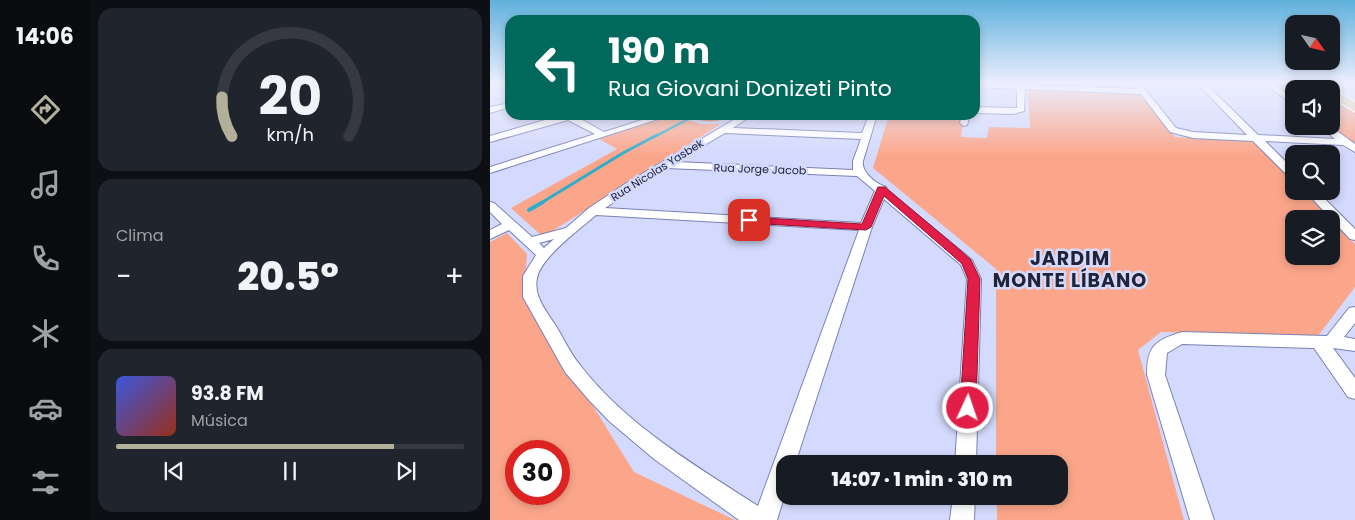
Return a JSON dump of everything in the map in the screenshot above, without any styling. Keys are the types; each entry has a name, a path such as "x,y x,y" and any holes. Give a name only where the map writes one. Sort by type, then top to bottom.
{"street":[{"path":"980,110 1013,111 1020,107"},
{"path":"1155,107 1173,130 1193,135 1255,137 1350,146"},
{"path":"1225,107 1285,167"},
{"path":"490,138 553,120"},
{"path":"578,120 602,134"},
{"path":"490,170 650,120"},
{"name":"Rua Nicolas Yasbek","path":"739,120 661,165 593,211 544,255 532,272 528,284 531,299 574,371 618,416 698,480 759,520"},
{"path":"870,120 858,160 857,167 860,173 882,189 956,252 972,271 974,279 965,455"},
{"path":"721,130 865,136"},
{"path":"1336,135 1350,146"},
{"path":"1282,146 1350,146"},
{"name":"Rua Jorge Jacob","path":"661,165 860,173"},
{"path":"765,520 866,227 882,189"},
{"path":"1319,200 1355,236"},
{"path":"490,206 544,255"},
{"path":"593,211 866,227"},
{"path":"490,235 510,225"},
{"name":"Rua Nicolas Yasbek","path":"529,242 570,232"},
{"path":"1325,342 1355,312"},
{"path":"1202,520 1156,375 1156,359 1159,348 1168,341 1182,338 1325,342 1355,345"},
{"path":"1325,342 1355,392"},
{"path":"962,520 963,505"}],"shaded area":[{"path":"1029,107 1152,107 1175,137 1255,141 1285,172 1285,200 1312,200 1322,210 1285,210 1285,265 1340,265 1340,229 1355,244 1355,287 1318,336 1161,332 1138,350 1184,520 997,520 997,505 1068,505 1068,455 996,455 996,269 873,168 887,120 963,120 961,137 987,138 989,127 1030,128"},
{"path":"1340,107 1346,107 1355,113 1355,144 1340,133"},
{"path":"658,120 689,120 701,124 721,124 543,237 511,208 617,149 599,139"},
{"path":"507,233 527,254 524,295 634,472 735,520 490,520 490,242"}],"waterway":[{"path":"654,137 686,120"},
{"path":"541,203 623,153 657,135"},
{"path":"529,210 543,202"}],"district":[{"name":"JARDIM MONTE LÍBANO","path":"1070,269"}],"route":[{"path":"749,220 866,227 882,189 956,252 967,263 974,279 968,408"}]}
